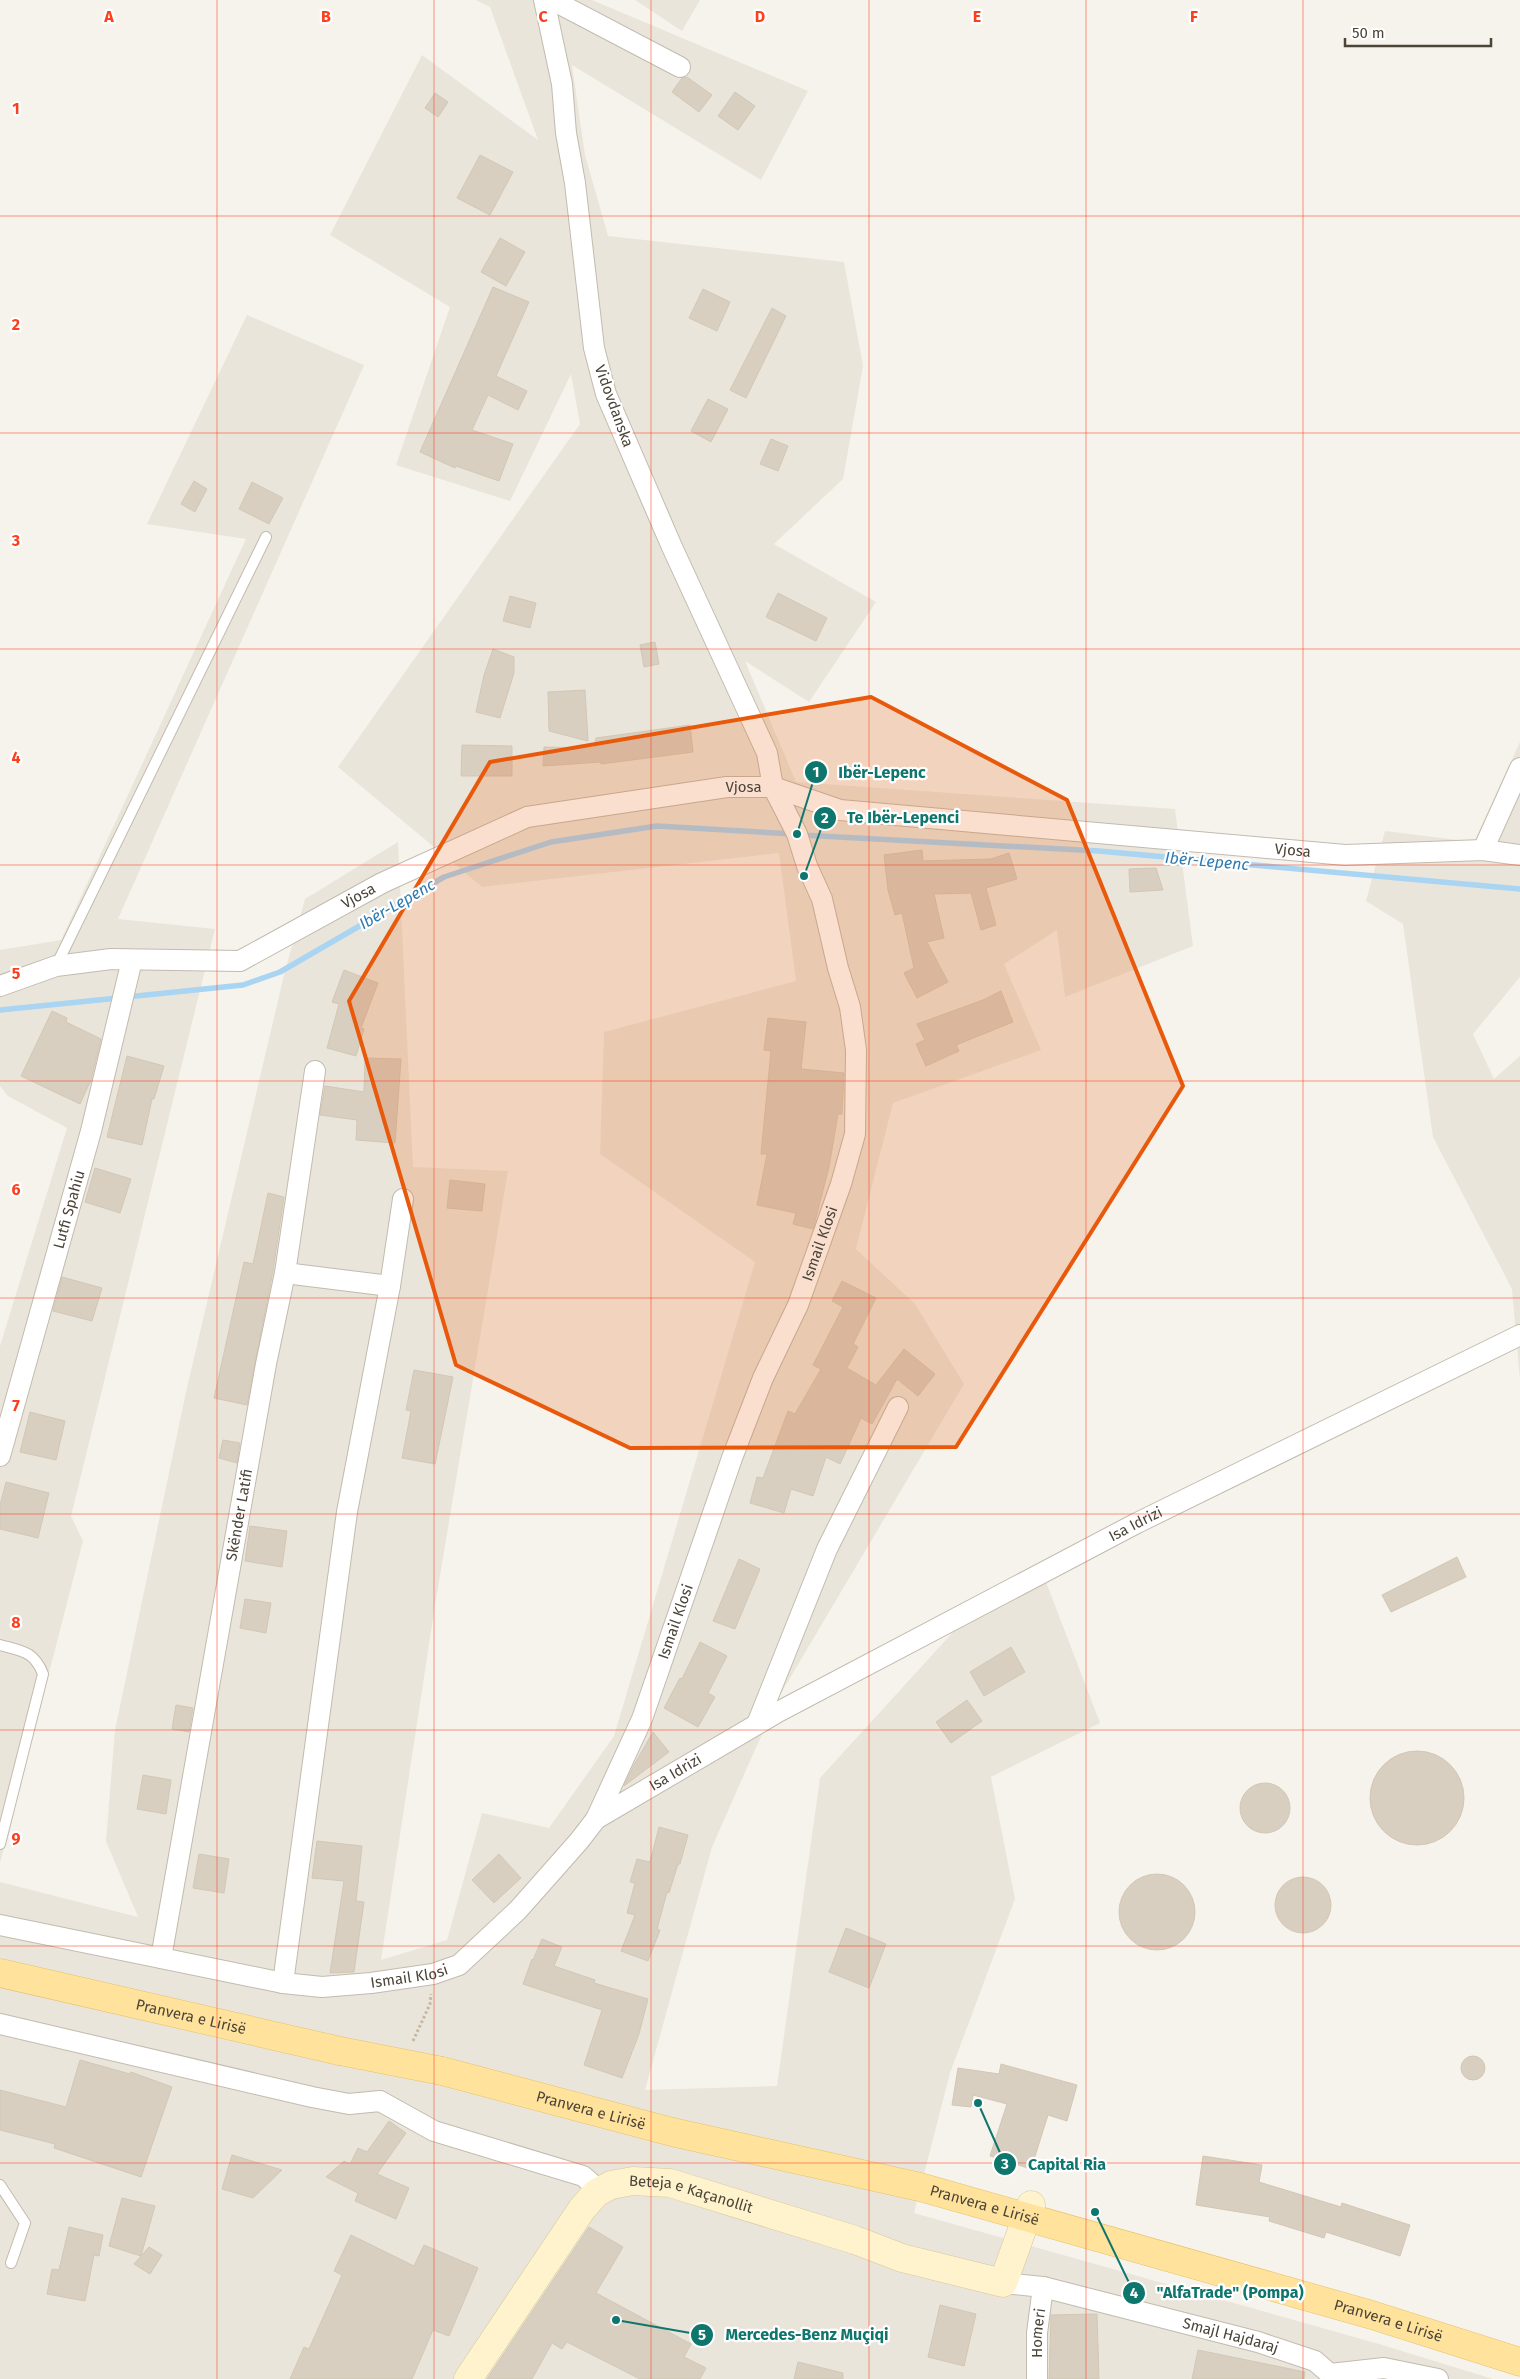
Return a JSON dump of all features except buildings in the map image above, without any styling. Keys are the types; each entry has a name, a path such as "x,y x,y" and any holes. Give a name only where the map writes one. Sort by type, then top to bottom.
{"main road":[{"name":"Pranvera e Lirisë","path":"0,1973 340,2051 442,2071 672,2132 1029,2211 1383,2306 1520,2350"},
{"name":"Pranvera e Lirisë","path":"1029,2211 1372,2314 1520,2362"}],"street":[{"name":"Vidovdanska","path":"544,0 562,84 594,348 606,394 672,547 767,753 773,787"},
{"path":"552,0 680,67"},
{"path":"1482,850 1520,768"},
{"name":"Vjosa","path":"0,986 56,966 111,959 240,961 382,883 527,817 727,786 773,787 840,810 1345,855 1482,850 1520,855"},
{"name":"Ismail Klosi","path":"0,1925 283,1982 322,1987 433,1974 459,1964 500,1929 579,1841 596,1819 642,1719 732,1458 763,1378 798,1305 841,1184 855,1134 856,1050 850,1006 838,968 822,899 807,866 797,834 773,787"},
{"name":"Lutfi Spahiu","path":"0,1456 92,1131 132,960"},
{"name":"Skënder Latifi","path":"161,1958 266,1364 285,1273 315,1071"},
{"path":"283,1982 347,1512 390,1286 402,1199"},
{"path":"285,1273 390,1286"},
{"name":"Isa Idrizi","path":"596,1819 757,1724 1138,1523 1520,1335"},
{"path":"757,1724 827,1549 898,1407"},
{"path":"0,2024 312,2097 350,2104 380,2101 434,2131 583,2176 590,2182 596,2193"},
{"name":"Beteja e Kaçanollit","path":"468,2379 560,2239 596,2193 611,2185 633,2180 670,2183 855,2240 902,2258 1004,2283"},
{"path":"1004,2283 1029,2211"},
{"name":"Smajl Hajdaraj","path":"1004,2283 1043,2287 1258,2342 1315,2360 1331,2376"},
{"name":"Homeri","path":"1037,2379 1037,2332 1043,2287"},
{"path":"1331,2376 1384,2368 1438,2379"}],"lane":[{"path":"56,966 266,537"},
{"path":"0,1645 27,1652 38,1661 42,1674 0,1844"},
{"path":"0,2185 25,2222 11,2263"}],"path":[{"path":"408,2049 430,2004 433,1974"}],"highlighted area":[{"path":"871,697 1067,800 1183,1086 956,1447 630,1448 456,1365 349,1001 490,762"}],"shaded area":[{"path":"476,0 592,0 808,91 761,180 572,65 585,155 608,236 844,262 863,366 843,479 774,544 876,602 809,702 745,661 796,782 1175,809 1193,946 1065,997 1057,930 1004,964 1041,1050 893,1103 856,1249 915,1304 964,1384 777,1700 712,1847 645,2090 777,2086 820,1778 954,1631 1046,1582 1100,1723 991,1777 1015,1899 950,2073 914,2213 1379,2344 1493,2379 0,2379 0,1882 138,1917 106,1841 115,1730 186,1392 284,975 305,899 398,842 413,1167 508,1171 435,1605 381,1960 447,1940 482,1813 549,1828 614,1736 755,1262 600,1154 604,1032 796,981 779,853 482,887 338,767 580,424 571,374 510,501 396,465 450,307 330,235 422,55 538,140 490,7"},
{"path":"635,0 700,0 682,31"},
{"path":"247,315 364,365 118,919 215,929 71,1516 83,1541 0,1863 0,1346 67,1128 8,1096 0,1086 0,950 61,940 246,539 147,524"},
{"path":"1520,742 1520,977 1473,1034 1494,1079 1520,1056 1520,1380 1512,1289 1433,1137 1403,924 1366,901 1385,831 1474,842"}],"waterway":[{"name":"Ibër-Lepenc","path":"127,997 243,985 280,972 444,877 551,842 657,826 793,834"},
{"name":"Ibër-Lepenc","path":"802,835 1099,851 1520,889"},
{"name":"Ibër-Lepenc","path":"0,1010 118,998"}],"place":[{"name":"Ibër-Lepenc","path":"797,834"},
{"name":"Te Ibër-Lepenci","path":"804,876"},
{"name":"Capital Ria","path":"978,2103"},
{"name":"\"AlfaTrade\" (Pompa)","path":"1095,2212"},
{"name":"Mercedes-Benz Muçiqi","path":"616,2320"}]}
